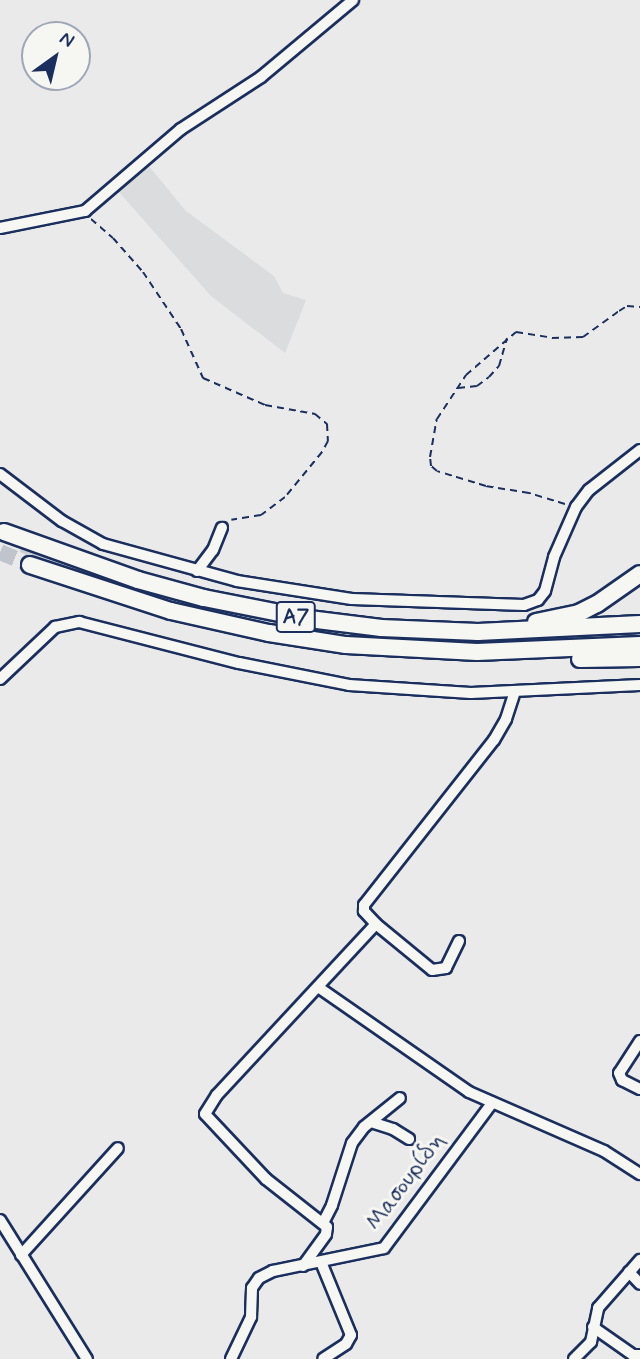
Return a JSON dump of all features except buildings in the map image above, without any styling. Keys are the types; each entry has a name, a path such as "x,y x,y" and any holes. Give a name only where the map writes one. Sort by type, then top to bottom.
{"highway":[{"name":"Α7","path":"4,532 99,568 204,598 309,619 420,631 521,631 640,624"},
{"name":"Α7","path":"30,565 132,600 232,625 319,641 421,651 510,652 640,645"},
{"path":"420,631 543,622 597,604 640,574"},
{"path":"421,651 454,657 640,658"}],"street":[{"path":"0,228 85,211 181,129 261,77 353,0"},
{"path":"0,474 89,537 116,549 197,571 279,590 352,600 524,605 541,597 560,541 576,507 589,490 640,450"},
{"path":"197,571 213,550 222,528"},
{"path":"0,680 55,627 79,622 239,663 325,681 431,692 515,692 640,685"},
{"path":"459,942 446,968 435,971 376,924 364,911 364,905 494,740 506,719 515,692"},
{"path":"303,1266 327,1232 323,1223 266,1179 205,1115 217,1094 376,924"},
{"path":"318,986 455,1083 604,1151 640,1174"},
{"path":"640,1041 620,1073 622,1080 640,1089"},
{"path":"323,1223 332,1205 350,1147 371,1122 400,1098"},
{"name":"Μασουρίδη","path":"231,1359 251,1317 254,1284 270,1272 386,1246 492,1102"},
{"path":"371,1122 393,1129 409,1139"},
{"path":"21,1255 118,1148"},
{"path":"0,1220 87,1359"},
{"path":"574,1359 589,1344 598,1308 640,1260"},
{"path":"321,1262 351,1335 346,1345 323,1359"},
{"path":"629,1272 640,1284"},
{"path":"593,1327 633,1355 640,1355"}],"path":[{"path":"85,211 143,272 181,329 203,378 265,405 289,412 316,414 327,424 328,441 322,452 285,497 270,511 250,519 232,520 222,528"},
{"path":"576,507 529,493 486,486 431,466 433,431 466,375 516,332 552,338 583,337 627,306 640,307"},
{"path":"457,388 477,386 489,377 499,366 507,338"}],"shaded area":[{"path":"148,165 186,211 274,276 283,293 306,300 285,353 211,296 118,191"},
{"path":"21,547 98,576 171,597 344,632 477,639 640,632 640,637 477,645 344,637 170,603 96,581 20,552"}],"tunnel":[{"path":"0,552 30,565"}]}
